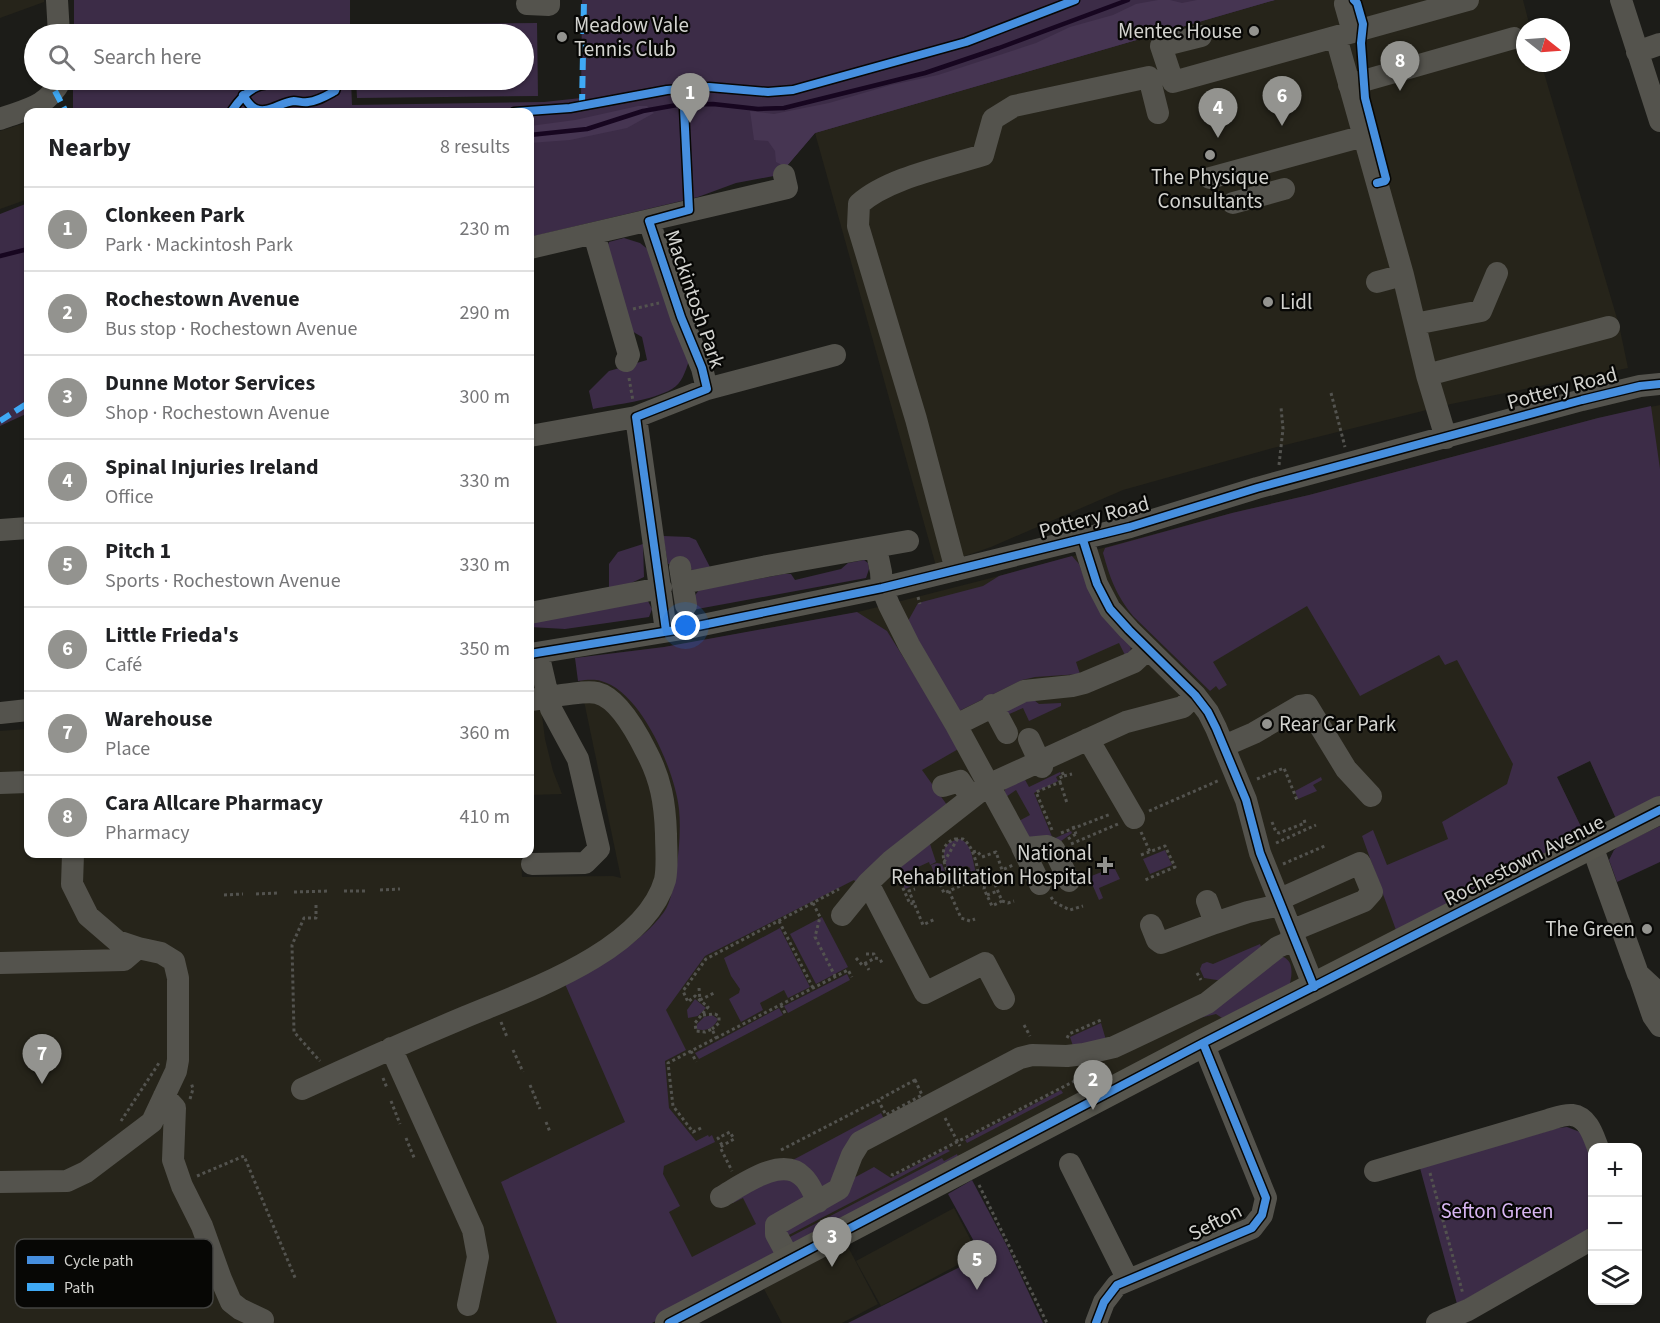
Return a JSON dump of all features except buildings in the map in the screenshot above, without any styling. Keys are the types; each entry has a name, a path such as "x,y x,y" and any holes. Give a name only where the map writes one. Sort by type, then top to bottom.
{"main road":[{"name":"Rochestown Avenue","path":"673,1322 790,1260 963,1153 1203,1043 1660,810"}],"street":[{"path":"57,0 58,24"},
{"path":"1349,0 1345,4 1349,85 1446,438"},
{"path":"1201,36 1161,46 1173,82 1468,0"},
{"path":"1621,0 1660,121"},
{"path":"1349,85 1514,38"},
{"path":"1637,52 1660,44"},
{"path":"956,570 916,419 858,226 859,204 871,193 888,185 983,155 993,119 1014,106 1149,77 1158,112"},
{"path":"29,108 45,102 56,90"},
{"path":"0,119 24,110"},
{"path":"1210,178 1364,136"},
{"name":"Mackintosh Park","path":"534,247 787,188 784,175"},
{"path":"1233,203 1284,189"},
{"name":"Mackintosh Park","path":"649,221 702,368 707,389"},
{"path":"594,234 630,355 627,361"},
{"path":"1415,324 1481,311 1497,273"},
{"path":"1377,282 1403,275"},
{"path":"1427,375 1609,327"},
{"name":"Mackintosh Park","path":"534,435 636,417 707,389 835,355"},
{"name":"Pottery Road","path":"534,653 666,631 882,588 1083,540 1283,481 1582,400 1640,386 1660,384"},
{"path":"636,417 678,586 666,631"},
{"path":"0,530 24,528"},
{"path":"1083,540 1097,584 1110,609 1195,695 1208,712 1246,800 1260,853 1314,987"},
{"path":"534,612 678,586 767,566 908,542"},
{"path":"876,548 882,588 909,645 956,725 979,791 1022,854 1047,846 1054,849 1053,886"},
{"path":"956,725 1024,691 1052,691 1078,685 1100,672 1140,658 1148,649"},
{"path":"532,864 585,862 599,849 578,759 551,709 539,699 534,653"},
{"path":"302,1089 391,1048 560,978 632,931 652,906 665,879 667,849 665,812 657,771 638,735 616,704 598,693 539,699"},
{"path":"842,915 880,871 979,791 1126,722 1183,707 1195,695"},
{"path":"992,705 1006,733"},
{"path":"1224,746 1254,733 1300,706 1307,705 1346,769 1371,796"},
{"path":"0,712 24,710"},
{"path":"1029,739 1045,761"},
{"path":"1088,739 1134,818"},
{"path":"943,786 960,781 979,791"},
{"path":"0,783 24,782"},
{"path":"1592,846 1650,1009 1660,1026"},
{"path":"0,1182 68,1181 86,1172 152,1122 176,1071 178,978 174,961 161,953 117,940 88,916 72,884 73,858"},
{"path":"790,1260 776,1234 776,1225 839,1189 852,1155 860,1142 907,1115 937,1102 968,1083 1020,1058 1032,1055 1067,1056 1114,1047 1207,1003 1292,936 1364,901 1372,892 1360,863 1279,903 1161,943 1157,940 1151,925"},
{"path":"868,884 925,993 985,963 1004,999"},
{"path":"1207,901 1215,923"},
{"path":"0,963 124,960 138,948"},
{"path":"1638,974 1660,994"},
{"name":"Sefton","path":"1096,1323 1104,1302 1117,1285 1252,1228 1262,1215 1266,1198 1203,1043"},
{"path":"391,1048 473,1230 478,1257 468,1305"},
{"path":"164,1096 175,1107 173,1160 182,1186 207,1239"},
{"path":"1375,1171 1572,1115 1589,1126 1596,1143"},
{"path":"1071,1164 1128,1280"},
{"path":"721,1197 771,1170 785,1168 803,1176 818,1202"},
{"path":"1437,1323 1468,1310 1588,1242"},
{"path":"213,1257 231,1302 263,1320"}],"path":[{"path":"617,312 676,300"},
{"path":"627,361 636,417"},
{"path":"1331,393 1349,463"},
{"path":"1281,407 1283,429 1279,467 1283,481"},
{"path":"1045,761 1064,776"},
{"path":"1267,768 1270,774 1284,768 1297,800"},
{"path":"1067,803 1059,778 1072,774"},
{"path":"1060,782 1036,792 1054,836 1111,814"},
{"path":"1272,821 1276,832 1292,829 1305,823 1304,819"},
{"path":"1276,849 1274,843 1316,825"},
{"path":"1073,826 1076,834"},
{"path":"1292,829 1295,834"},
{"path":"944,862 958,838"},
{"path":"979,878 973,852 967,841 958,838 946,844 942,853 948,874 938,879 944,893 979,878 994,882 1002,901"},
{"path":"1279,855 1284,864 1327,845"},
{"path":"1142,855 1165,846 1175,867 1145,880"},
{"path":"973,852 978,850 982,857 996,852 1002,870 1022,854"},
{"path":"897,876 910,904 914,903"},
{"path":"986,880 984,889 992,906 1002,901 1008,903 1014,901"},
{"path":"701,1016 718,1012 720,1020 712,1029 697,1034 694,1025 701,1016 708,1007 695,996 688,1002 683,991 705,959 854,882 855,884 868,884"},
{"path":"1053,886 1049,893 1054,902 1070,910 1083,906"},
{"path":"381,890 400,889"},
{"path":"915,889 909,891 923,925 935,919"},
{"path":"294,892 329,891"},
{"path":"344,891 366,891"},
{"path":"949,891 961,918 970,921 975,919"},
{"path":"987,895 998,891"},
{"path":"256,894 277,893"},
{"path":"224,895 243,894"},
{"path":"813,903 820,917 816,937 835,976"},
{"path":"316,905 316,918 304,918 292,945 294,1032 323,1065"},
{"path":"779,921 813,988"},
{"path":"866,954 874,954 875,958 880,959 882,963"},
{"path":"856,958 859,964 875,958"},
{"path":"865,963 869,970"},
{"path":"701,1128 693,1132 673,1106 668,1063 835,976 848,970 852,977"},
{"path":"1197,973 1200,980"},
{"path":"699,988 700,1000"},
{"path":"700,1000 714,993"},
{"path":"781,1005 786,1015"},
{"path":"497,1013 507,1037"},
{"path":"1065,1042 1069,1034 1101,1020"},
{"path":"712,1029 716,1038"},
{"path":"513,1050 523,1072"},
{"path":"691,1051 696,1062"},
{"path":"120,1123 160,1062"},
{"path":"891,1174 963,1153 1097,1069"},
{"path":"777,1152 915,1080 922,1095 886,1114 878,1100"},
{"path":"189,1105 193,1089 191,1081"},
{"path":"530,1086 540,1109"},
{"path":"391,1101 400,1124"},
{"path":"937,1102 1047,1323"},
{"path":"546,1122 550,1132"},
{"path":"722,1145 734,1138 730,1132 718,1138 733,1173 737,1173"},
{"path":"406,1138 415,1160"},
{"path":"189,1179 244,1156 296,1280"},
{"path":"1425,1156 1468,1310"}],"shaded area":[{"path":"0,0 44,0 44,2 0,18"},
{"path":"1158,0 1182,3 1197,0 1275,0 815,133 786,167 776,162 775,151 768,141 754,140 750,111 774,114 829,103 891,85 938,75 1036,43 1070,27 1113,15 1136,4"},
{"path":"1275,0 1523,0 1528,18 1516,18 1516,72 1544,72 1619,325 1628,368 1451,404 1273,448 1123,490 991,547 936,566 815,133"},
{"path":"638,106 647,106 654,113 627,128 570,140 534,143 534,125 575,120"},
{"path":"24,123 24,200 0,209 0,131"},
{"name":"National Rehabilitation Hospital","path":"1660,405 1660,798 1617,821 1590,761 1557,777 1586,837 645,1323 0,1323 0,731 24,729 24,858 521,858 522,877 613,876 621,878 575,658 664,647 858,612 1598,418"},
{"path":"534,673 538,684 545,739 553,771 562,794 534,795"},
{"path":"954,1208 978,1254 881,1306 856,1261"},
{"path":"847,1245 878,1304 842,1323 782,1323 764,1289"}],"green space":[{"path":"74,0 350,0 350,24 74,24"},
{"path":"582,0 1275,0 815,133 779,175 736,183 698,197 534,236 534,108 73,108 73,90 351,90 352,105 544,102 581,98"},
{"path":"537,23 538,96 357,98 357,90 534,90 534,24 446,24"},
{"path":"24,205 24,415 0,426 0,214"},
{"path":"624,238 640,243 650,251 689,361 681,380 675,387 664,393 593,409 589,391 609,371 647,360 642,337 630,330 606,250 609,242"},
{"path":"1651,406 1660,469 1660,798 1617,821 1590,761 1557,777 1586,837 1397,933 1362,836 1373,830 1387,865 1448,839 1442,822 1507,784 1513,764 1457,660 1445,665 1439,655 1360,696 1307,606 1213,662 1227,685 1219,690 1216,686 1210,691 1127,608 1111,578 1103,553 1105,548 1232,513"},
{"path":"663,536 689,537 696,540 711,569 692,570 687,562 668,564"},
{"path":"643,544 644,577 629,584 609,588 609,564 618,552"},
{"path":"1072,556 1079,564 1086,583 1131,645 1130,653 1126,657 1119,643 1076,662 1080,674 1022,680 955,713 908,621 918,603 983,586 999,576"},
{"path":"864,560 868,563 869,569 866,578 692,610 693,598 699,590 784,574 791,574 795,580 841,569 848,563"},
{"path":"647,599 652,609 649,617 565,629 534,627 534,622"},
{"path":"857,612 887,631 960,748 922,770 947,805 856,882 854,880 705,956 666,1010 686,1050 665,1061 669,1108 696,1141 712,1135 715,1142 664,1166 663,1174 680,1206 669,1212 692,1257 756,1224 743,1198 733,1203 732,1201 776,1176 789,1176 806,1195 772,1219 777,1251 775,1260 652,1323 557,1323 501,1182 625,1122 565,984 631,944 664,912 674,882 680,833 676,793 671,774 654,734 630,700 616,688 598,680 578,681 575,658 664,647"},
{"path":"1030,697 1039,704 1061,703 1061,706 1029,721 1023,708 1007,715 1006,708"},
{"path":"1060,772 1061,774 1056,777 1058,781 1034,793 1053,839 1071,831 1072,833 1057,844 1029,842 1015,823 1030,815 1016,790 1003,799 1006,785 1023,776 1029,787"},
{"path":"1321,777 1322,780 1313,785 1317,791 1298,799 1295,791"},
{"path":"1660,826 1660,862 1617,882 1609,860 1614,850"},
{"path":"961,839 970,849 976,872 971,876 973,879 965,882 963,878 971,873 970,868 967,866 956,868 950,875 944,857 945,847"},
{"path":"930,844 936,862 930,865 929,862 905,873 910,887 905,889 896,865"},
{"path":"1165,850 1172,865 1150,874 1143,859"},
{"path":"942,864 946,874 936,878 931,865"},
{"path":"1114,867 1120,879 1099,888 1103,898 1099,900 1089,877"},
{"path":"822,917 848,967 816,984 790,934"},
{"path":"780,928 810,987 788,998 784,990 760,1003 763,1010 741,1022 729,999 739,993 740,989 731,976 724,958"},
{"path":"1260,944 1262,949 1223,981 1204,978 1200,969 1202,964 1207,962 1213,964"},
{"path":"1281,956 1289,961 1291,973 1289,987 1222,1018 1216,1014 1183,1022"},
{"path":"847,974 850,980 788,1013 784,1006"},
{"path":"695,999 706,1008 698,1016 688,1018 687,1010"},
{"path":"779,1008 783,1015 699,1059 695,1053"},
{"path":"712,1015 718,1019 714,1025 707,1030 697,1029 697,1024 704,1017"},
{"path":"1101,1023 1106,1040 1073,1046 1070,1037"},
{"path":"1061,1090 1063,1093 967,1143 965,1140"},
{"path":"881,1113 884,1119 827,1192 791,1161"},
{"name":"Sefton Green","path":"1567,1127 1580,1132 1588,1150 1588,1231 1457,1304 1420,1168"},
{"path":"947,1149 950,1151 785,1237 783,1228 850,1180 874,1167 891,1178"},
{"path":"957,1154 961,1164 801,1246 786,1239 942,1158 944,1161"},
{"path":"972,1180 1006,1244 1043,1323 848,1323 982,1256 948,1194"}],"waterway":[{"path":"534,135 587,129 643,111 677,105 713,104 758,109 784,108 925,73 1128,0"},
{"path":"0,256 24,250"}],"marked path":[{"path":"582,106 584,0"},
{"path":"55,91 64,108"},
{"path":"0,421 24,406"}],"cycle path":[{"path":"534,111 570,108 667,90 709,87 768,92 793,90 966,42 1075,0"},
{"path":"1354,0 1363,24 1361,43 1365,98 1386,179 1377,183"},
{"path":"666,631 636,417 707,389 702,368 681,317 649,221 689,210 683,88"},
{"path":"234,108 251,90"},
{"path":"273,108 294,101 306,102 319,99 335,90"},
{"path":"243,95 254,108"},
{"path":"534,653 688,628 882,588 1130,527 1257,488 1582,400 1640,386 1660,384"},
{"path":"1083,540 1097,584 1110,609 1195,695 1208,712 1246,800 1260,853 1314,987"},
{"path":"669,1323 1203,1043 1660,810"},
{"path":"1096,1323 1104,1302 1117,1285 1252,1228 1262,1215 1266,1198 1203,1043"}],"place":[{"name":"Mentec House","path":"1254,31"},
{"name":"Meadow Vale Tennis Club","path":"562,37"},
{"name":"Cara Allcare Pharmacy","path":"1400,91"},
{"name":"Clonkeen Park","path":"690,123"},
{"name":"Little Frieda's","path":"1282,126"},
{"name":"Spinal Injuries Ireland","path":"1218,138"},
{"name":"The Physique Consultants","path":"1210,155"},
{"name":"Lidl","path":"1268,302"},
{"name":"Rear Car Park","path":"1267,724"},
{"name":"National Rehabilitation Hospital","path":"1105,865"},
{"name":"The Green","path":"1647,929"},
{"name":"Warehouse","path":"42,1084"},
{"name":"Rochestown Avenue","path":"1093,1110"},
{"name":"Dunne Motor Services","path":"832,1267"},
{"name":"Pitch 1","path":"977,1290"}]}
